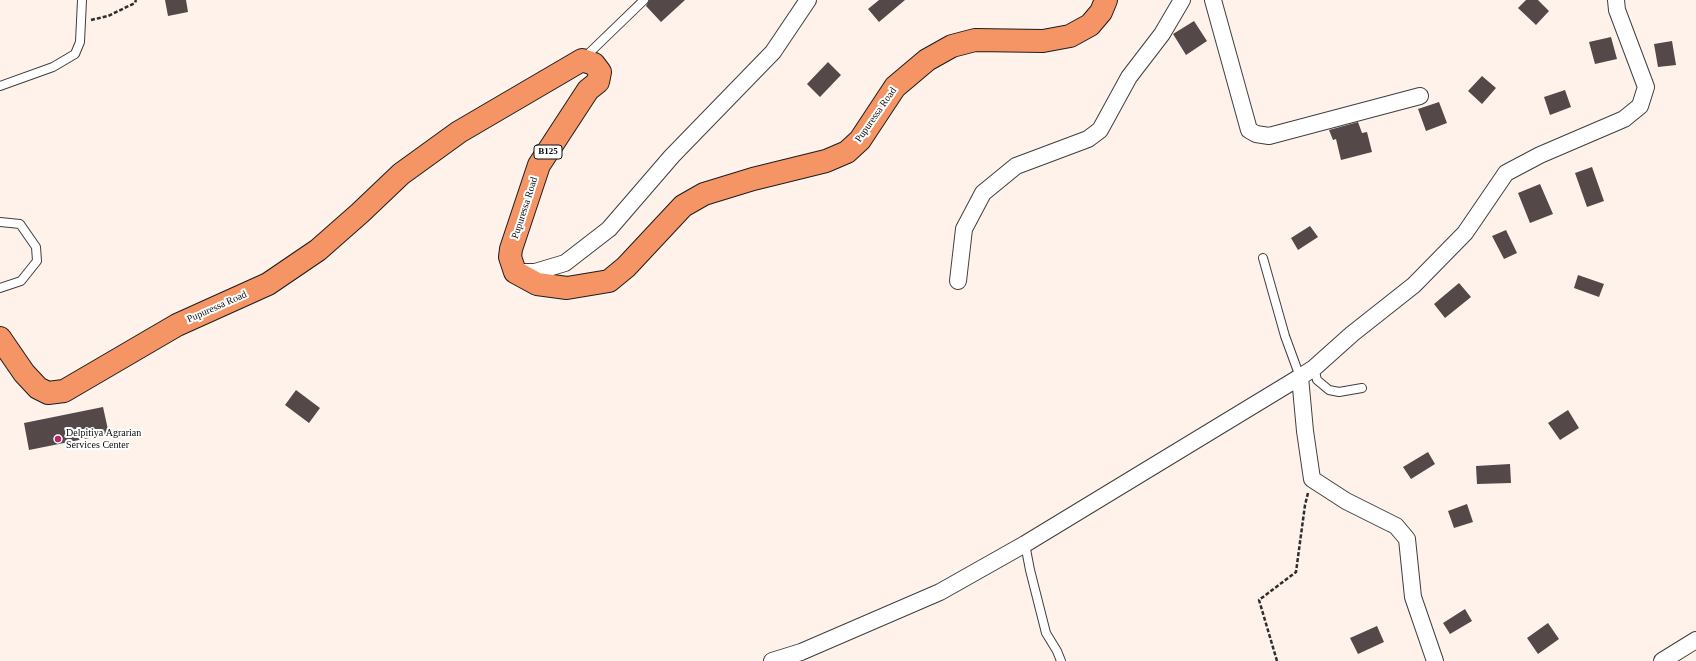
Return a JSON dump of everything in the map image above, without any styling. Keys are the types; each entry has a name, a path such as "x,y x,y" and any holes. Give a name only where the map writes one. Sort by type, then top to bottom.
{"main road":[{"name":"Pupuressa Road","path":"0,338 24,373 38,388 48,393 70,388 177,325 268,284 318,250 401,174 459,132 582,60 594,64 600,72 598,82 588,90 539,165 511,249 511,263 515,272 538,284 567,288 609,281 626,268 683,206 704,194 753,179 826,161 847,152 860,140 895,87 927,60 952,46 974,40 1043,41 1070,36 1090,25 1101,12 1106,0"}],"street":[{"path":"515,272 535,272 565,263 609,229 672,156 773,52 808,0"},
{"path":"958,281 964,229 983,193 1016,166 1088,139 1100,130 1129,78 1162,34 1182,0"},
{"path":"1213,0 1249,130 1256,134 1270,136 1420,96"},
{"path":"772,661 801,652 940,592 1026,544 1314,368 1352,334 1414,285 1460,238 1506,173 1540,155 1624,120 1640,106 1646,87 1617,10 1616,0"},
{"path":"1300,377 1304,431 1312,480 1346,501 1396,526 1403,532 1407,539 1409,548 1414,597 1435,661"},
{"path":"1662,661 1696,640"}],"lane":[{"path":"0,86 53,67 75,54 80,42 82,0"},
{"path":"582,60 644,0"},
{"path":"0,222 20,224 36,247 37,261 21,281 0,288"},
{"path":"1263,258 1285,336 1300,377"},
{"path":"1314,368 1317,380 1329,390 1339,392 1362,388"},
{"path":"1026,544 1030,570 1046,634 1057,651 1061,661"}],"path":[{"path":"81,22 108,16 136,0"},
{"path":"1277,661 1258,600 1296,572 1305,505 1312,480"}],"building":[{"path":"165,0 186,0 188,12 168,16"},
{"path":"649,0 685,0 661,22 646,6"},
{"path":"879,0 905,0 879,22 868,9"},
{"path":"1526,0 1538,0 1549,11 1536,25 1518,8"},
{"path":"1194,21 1207,41 1186,55 1173,34"},
{"path":"1611,37 1617,59 1595,64 1589,42"},
{"path":"1672,41 1676,65 1658,67 1654,44"},
{"path":"828,62 841,75 820,97 807,84"},
{"path":"1482,76 1496,88 1482,104 1468,91"},
{"path":"1565,90 1571,107 1550,115 1544,97"},
{"path":"1439,102 1447,123 1426,131 1418,109"},
{"path":"1358,122 1362,133 1367,132 1372,152 1341,160 1336,139 1333,140 1329,130"},
{"path":"1592,167 1604,201 1587,207 1575,173"},
{"path":"1540,184 1553,214 1530,223 1518,193"},
{"path":"1310,226 1318,237 1298,250 1291,238"},
{"path":"1506,230 1517,253 1504,259 1492,236"},
{"path":"1578,275 1604,284 1599,297 1574,288"},
{"path":"1459,283 1471,297 1445,318 1434,304"},
{"path":"296,390 320,408 309,423 285,405"},
{"path":"103,407 109,434 29,450 24,423"},
{"path":"1568,410 1579,428 1560,440 1548,423"},
{"path":"1428,452 1435,464 1411,479 1403,467"},
{"path":"1510,464 1511,483 1477,484 1476,466"},
{"path":"1467,504 1473,522 1454,528 1448,511"},
{"path":"1465,609 1472,621 1450,634 1443,623"},
{"path":"1548,623 1559,639 1538,654 1527,638"},
{"path":"1377,626 1384,642 1358,654 1350,638"}],"place":[{"name":"Delpitiya Agrarian Services Center","path":"58,439"}]}
